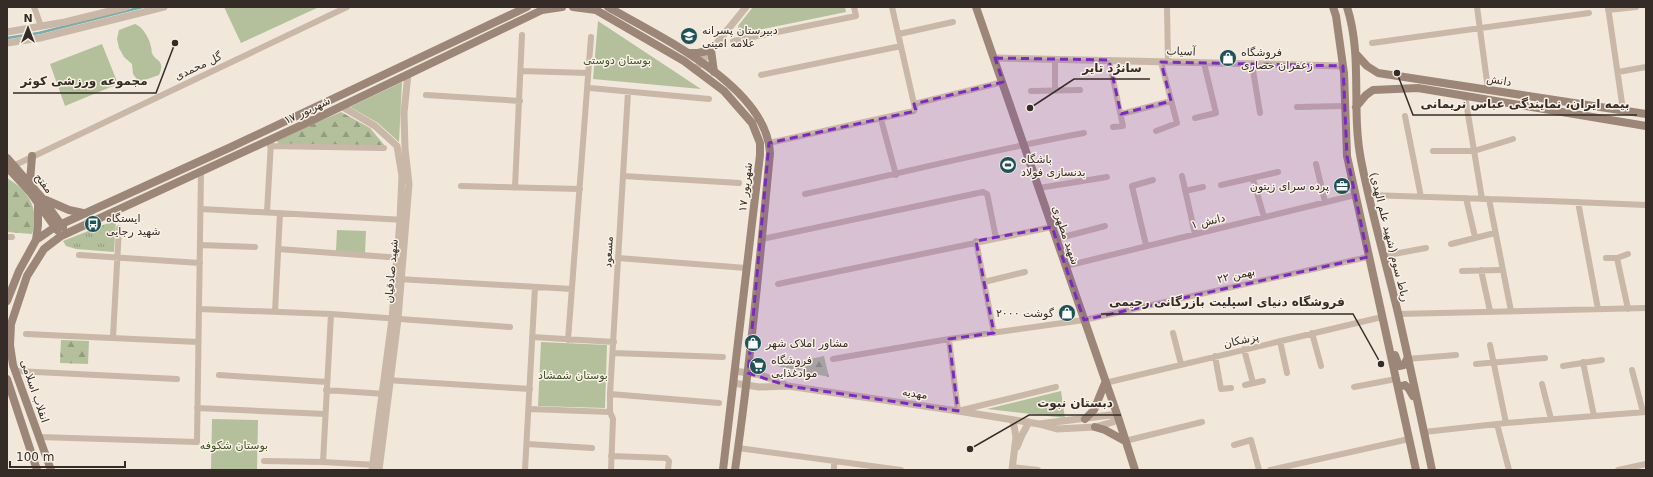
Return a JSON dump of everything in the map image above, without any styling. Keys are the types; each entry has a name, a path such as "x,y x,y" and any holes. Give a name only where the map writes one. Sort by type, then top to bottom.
{"main road":[{"name":"۱۷ شهریور","path":"58,225 198,162 527,7"},
{"name":"۱۷ شهریور","path":"64,234 201,171 271,143 341,106 542,10 562,7"},
{"name":"۱۷ شهریور","path":"573,7 596,10 696,70 724,91 752,123 760,144 760,155 723,470"},
{"name":"۱۷ شهریور","path":"608,7 688,53 729,83 761,121 769,143 770,153 762,239 748,373 735,470"},
{"name":"شهید مطهری","path":"976,7 995,58 1135,470"},
{"path":"1333,7 1336,16 1343,66 1347,156 1416,470"},
{"name":"رباط سوم (شهید علم الهدی)","path":"1347,7 1352,23 1356,54 1356,106 1360,159 1398,314 1432,470"},
{"path":"688,53 698,53 711,50 714,72"},
{"name":"دانش","path":"1356,54 1367,66 1378,73 1646,114"},
{"path":"1387,88 1385,78 1389,74"},
{"name":"دانش","path":"1356,106 1373,90 1387,88 1418,88 1646,126"},
{"path":"30,182 32,156"},
{"name":"مفتح","path":"7,158 9,167 40,200"},
{"path":"198,162 201,171"},
{"name":"مفتح","path":"9,167 30,182 40,200 64,234"},
{"path":"7,301 19,271 36,240 40,200 69,210 84,213"},
{"path":"36,240 58,225"},
{"name":"انقلاب اسلامی","path":"51,470 16,371 10,344 11,324 27,276 44,250 64,234"},
{"path":"1385,332 1391,334 1399,366 1404,365 1407,359"},
{"name":"انقلاب اسلامی","path":"7,379 37,470"},
{"path":"1085,419 1094,410 1105,383"},
{"path":"1397,383 1405,385 1409,389 1417,404"},
{"path":"1095,427 1105,430 1126,441"}],"street":[{"path":"34,7 42,26"},
{"path":"7,32 42,26 105,9 126,7"},
{"path":"7,43 40,38 164,7"},
{"name":"گل محمدی","path":"9,167 347,7"},
{"path":"696,70 746,7"},
{"path":"733,41 856,16 854,7"},
{"path":"892,7 914,107"},
{"path":"1156,131 1177,124 1164,62 1167,7"},
{"path":"1477,7 1488,89"},
{"path":"1623,110 1608,9 1636,7"},
{"path":"105,9 108,21"},
{"path":"1372,43 1590,13"},
{"path":"899,34 954,22"},
{"path":"515,187 522,70 522,35"},
{"path":"568,340 591,37"},
{"path":"761,75 901,46"},
{"name":"آسیاب","path":"995,58 1343,66"},
{"path":"1054,91 1055,59"},
{"path":"1109,60 1123,126 1113,127"},
{"path":"1195,118 1216,113 1204,63"},
{"path":"1252,64 1260,113"},
{"path":"1618,72 1646,67"},
{"path":"522,70 588,73"},
{"name":"شهید صادقیان","path":"376,467 395,319 403,220 409,184 405,149 404,113 408,74"},
{"path":"769,143 881,119 914,107 1003,82"},
{"path":"590,88 708,99"},
{"path":"1031,91 1080,90"},
{"name":"مسعود","path":"611,470 613,419 610,412 610,394 628,92"},
{"path":"426,95 520,101"},
{"path":"1465,96 1474,151 1485,199 1496,233 1511,311"},
{"path":"1121,114 1171,101"},
{"name":"شهید صادقیان","path":"341,106 375,126 397,146 402,180 403,220"},
{"path":"1297,106 1345,106"},
{"path":"1405,116 1421,197"},
{"path":"881,119 896,175"},
{"path":"805,194 896,175 1023,144 1084,133"},
{"path":"1433,151 1474,151 1513,139"},
{"path":"268,212 271,143 384,148"},
{"path":"1316,164 1325,202"},
{"path":"39,437 196,442 201,171"},
{"path":"1221,185 1253,179 1278,172"},
{"path":"623,176 739,183"},
{"path":"1182,176 1195,234"},
{"path":"1039,188 1107,177"},
{"path":"1253,179 1264,217"},
{"path":"1146,245 1132,186 1153,180"},
{"path":"461,186 580,189"},
{"path":"1185,191 1203,187"},
{"path":"762,239 983,192 987,194 996,238"},
{"name":"دانش ۱","path":"1066,266 1355,194"},
{"path":"1369,195 1578,202 1646,206"},
{"path":"1466,198 1475,237"},
{"path":"1578,202 1598,309"},
{"path":"200,209 403,220"},
{"path":"275,312 280,213"},
{"path":"1056,239 1105,226"},
{"path":"778,284 976,241 1052,227"},
{"path":"113,337 119,228"},
{"path":"1451,244 1496,233"},
{"path":"976,241 994,332"},
{"path":"200,244 255,247"},
{"path":"1383,256 1426,248"},
{"path":"278,249 400,258"},
{"path":"1606,258 1617,258 1628,254"},
{"path":"79,255 200,263"},
{"name":"۲۲ بهمن","path":"833,359 994,332 1084,320 1368,257"},
{"path":"618,258 746,268"},
{"path":"1617,258 1628,309"},
{"path":"1482,270 1490,311"},
{"path":"1462,271 1499,270"},
{"path":"984,282 1025,272"},
{"path":"398,279 572,289"},
{"path":"525,470 534,287"},
{"path":"1398,314 1646,308"},
{"path":"199,309 330,314 510,327"},
{"path":"323,462 330,314"},
{"name":"پزشکان","path":"1105,383 1382,317"},
{"path":"1173,333 1181,364"},
{"path":"1312,333 1321,366"},
{"path":"26,334 198,342"},
{"path":"532,338 614,342"},
{"path":"949,339 958,411 1056,387"},
{"path":"1280,341 1287,373"},
{"path":"1490,345 1506,423"},
{"path":"1244,349 1253,383"},
{"path":"613,353 723,357"},
{"path":"1214,356 1221,389 1231,388"},
{"path":"1407,359 1456,356"},
{"path":"1476,364 1545,358"},
{"path":"1563,366 1602,360"},
{"path":"1583,362 1594,416"},
{"path":"1424,432 1506,423 1645,412 1632,370"},
{"path":"16,371 177,379"},
{"name":"مهدیه","path":"734,371 761,375 788,386"},
{"path":"219,375 327,382"},
{"path":"387,380 530,389"},
{"path":"1245,385 1264,381"},
{"name":"مهدیه","path":"733,383 759,387 788,386 1029,422 1057,429 1095,427 1113,422 1118,417"},
{"path":"1354,387 1397,383"},
{"path":"1542,384 1551,419"},
{"path":"326,390 385,394"},
{"path":"610,394 719,403"},
{"path":"197,408 325,414"},
{"path":"529,408 610,412"},
{"name":"مهدیه","path":"1039,424 1110,415 1118,417"},
{"path":"1013,420 1016,437 1012,469 1038,470"},
{"path":"1015,452 1022,434 1029,422"},
{"path":"1126,441 1202,422"},
{"path":"1497,424 1508,470"},
{"path":"1270,470 1282,469 1409,439"},
{"path":"1234,445 1251,440 1259,470"},
{"path":"527,444 592,448"},
{"path":"738,448 901,470"},
{"path":"611,456 666,458 669,461 668,470"},
{"path":"264,461 323,462 376,467"},
{"path":"834,461 834,470"},
{"path":"1618,470 1635,468 1646,464"}],"highlighted area":[{"path":"995,58 1109,60 1121,114 1171,101 1161,62 1343,66 1347,156 1368,257 1084,320 1052,227 976,241 994,333 949,339 958,411 788,386 748,373 769,143 916,111 914,104 1003,82"}],"green space":[{"path":"224,7 319,7 241,43"},
{"path":"753,7 845,7 846,12 739,34 738,26"},
{"name":"بوستان دوستی","path":"598,21 701,89 593,79"},
{"path":"135,24 138,25 145,33 149,40 153,56 161,63 159,75 139,82 133,74 132,64 124,57 119,48 117,39 119,30"},
{"path":"102,44 118,84 65,106 50,64"},
{"path":"402,82 399,142 378,123 350,107"},
{"path":"341,112 370,128 385,146 279,144 276,140"},
{"path":"7,178 15,183 27,195 31,202 35,217 32,234 7,232"},
{"path":"116,220 114,252 76,249 66,246 63,241"},
{"path":"337,230 366,231 365,253 336,251"},
{"path":"61,340 89,341 88,364 60,363"},
{"name":"بوستان شمشاد","path":"541,342 607,345 605,408 538,406"},
{"path":"824,356 829,377 777,366"},
{"path":"1061,391 1065,418 987,409"},
{"name":"بوستان شکوفه","path":"212,419 258,420 257,470 211,470"}],"waterway":[{"path":"7,38 39,33 142,7"}],"place":[{"name":"دبیرستان پسرانه علامه امینی","path":"689,36"},
{"name":"مجموعه ورزشی کوثر","path":"175,43"},
{"name":"فروشگاه زعفران حصاری","path":"1228,58"},
{"name":"بیمه ایران، نمایندگی عباس نریمانی","path":"1397,73"},
{"name":"سانرُد تایر","path":"1030,108"},
{"name":"باشگاه بدنسازی فولاد","path":"1008,165"},
{"name":"پرده سرای زیتون","path":"1342,186"},
{"name":"ایستگاه شهید رجایی","path":"93,224"},
{"name":"گوشت ۲۰۰۰","path":"1067,313"},
{"name":"مشاور املاک شهر","path":"753,343"},
{"name":"فروشگاه دنیای اسپلیت بازرگانی رحیمی","path":"1381,364"},
{"name":"فروشگاه موادغذایی","path":"758,366"},
{"name":"دبستان نبوت","path":"970,449"}]}
